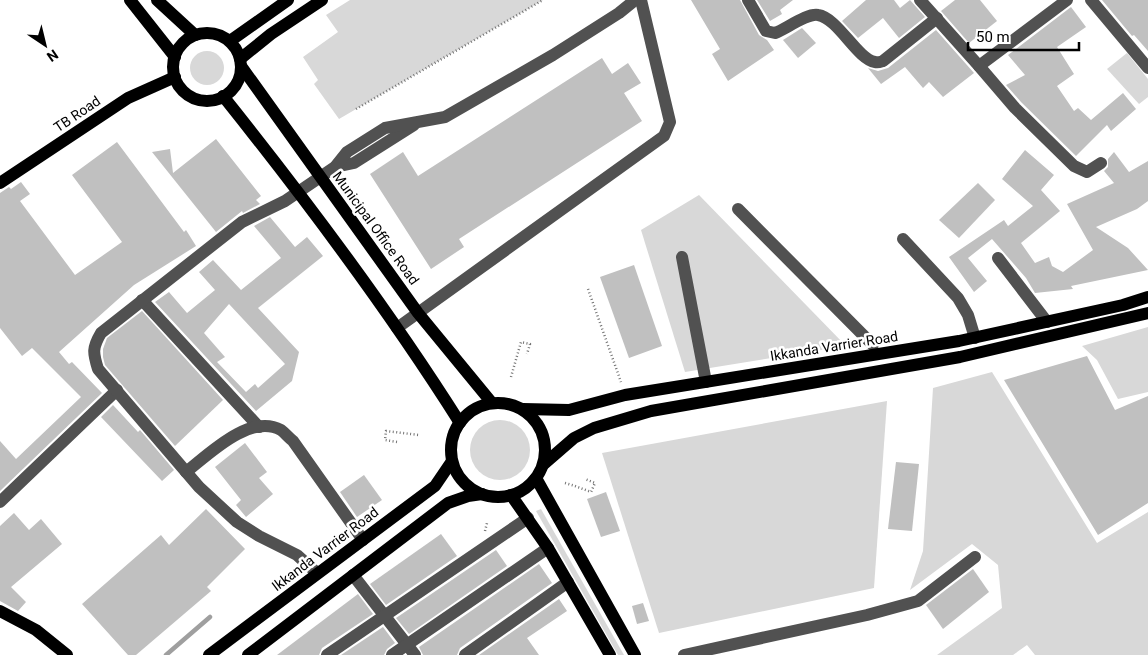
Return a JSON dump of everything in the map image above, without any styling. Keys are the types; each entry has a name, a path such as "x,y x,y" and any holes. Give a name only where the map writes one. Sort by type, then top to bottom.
{"main road":[{"path":"130,0 175,57"},
{"path":"157,0 195,35"},
{"path":"230,41 288,0"},
{"path":"240,63 271,34 322,0"},
{"path":"213,33 222,36 230,41 236,49 240,63 236,83 223,96 209,100 198,99 188,95 175,78 173,67 175,57 179,48 195,35 213,33"},
{"name":"Municipal Office Road","path":"240,63 418,313 492,403"},
{"name":"TB Road","path":"0,183 128,98 175,78"},
{"path":"223,96 297,191 397,328 460,423"},
{"name":"Ikkanda Varrier Road","path":"523,409 569,410 624,395 975,338 1123,305 1148,297"},
{"path":"544,464 546,448 543,433 535,419 523,409 508,403 492,403 478,407 466,415 453,436 451,446 452,462 459,475 469,487 482,494 497,497 511,495 529,486 544,464 574,438 594,428 650,411 960,357 1148,313"},
{"name":"Ikkanda Varrier Road","path":"209,655 435,486 452,462"},
{"path":"536,478 635,655"},
{"path":"248,655 448,503 468,496 482,494"},
{"path":"511,495 548,548 610,655"},
{"path":"0,610 36,630 67,655"}],"street":[{"path":"317,574 297,555 259,536 238,522 199,487 98,369 94,356 94,344 101,333 242,222 285,201 297,191 335,167 354,164 419,122 445,117 553,55 619,13 635,0"},
{"path":"397,328 664,136 670,122 642,0"},
{"path":"748,0 766,31 775,33 808,16 818,14 828,20 867,58 875,62 883,61 936,18"},
{"path":"920,0 1015,108 1074,166 1087,172 1101,163"},
{"path":"979,66 1067,0"},
{"path":"1091,0 1148,68"},
{"path":"738,209 873,345"},
{"path":"903,239 958,298 968,315 975,338"},
{"path":"682,257 706,382"},
{"path":"998,258 1047,322"},
{"path":"142,300 260,427"},
{"path":"0,502 116,390"},
{"path":"186,472 233,436 252,427 266,426 281,430 293,441 363,540"},
{"path":"327,655 528,518"},
{"path":"392,655 411,650 548,548"},
{"path":"684,655 730,650 918,601 975,557"},
{"path":"353,575 411,650"},
{"path":"465,655 568,582"}],"path":[{"path":"356,110 543,0"},
{"path":"588,289 624,395"},
{"path":"511,377 521,342 530,344 527,354"},
{"path":"397,442 385,440 386,431 419,435"},
{"path":"565,483 591,492 595,483 585,479"}],"shaded area":[{"path":"350,0 543,0 339,119 314,84 318,80 303,57 338,32 326,15"},
{"path":"207,51 214,52 219,56 223,61 223,75 219,80 214,84 207,85 200,84 195,80 191,75 190,68 191,61 195,56 200,52"},
{"path":"1127,53 1148,79 1148,97 1139,104 1107,69"},
{"path":"699,195 846,346 685,372 641,230"},
{"path":"1148,327 1148,392 1118,399 1097,360 1082,346"},
{"path":"992,372 1097,543 1148,512 1148,655 1035,655 1027,645 1013,655 937,655 1002,608 998,565 972,544 910,590 923,551 933,388"},
{"path":"887,401 874,588 659,633 602,453"},
{"path":"494,420 506,420 517,425 525,433 530,444 528,462 517,475 506,480 494,480 483,475 475,467 470,456 470,444 475,433 483,425"},
{"path":"541,509 624,655 618,655 536,511"}],"building":[{"path":"691,0 740,0 759,35 767,40 774,50 728,81 712,54 720,49"},
{"path":"757,0 793,0 780,10 782,14 770,21"},
{"path":"866,0 894,0 900,8 910,0 925,17 899,38 883,18 858,38 842,21"},
{"path":"955,0 980,0 997,21 969,43 941,11"},
{"path":"1102,0 1148,0 1148,51 1134,35 1132,36"},
{"path":"1071,7 1086,27 1057,47 1074,74 1057,86 1074,111 1078,108 1091,120 1123,93 1136,109 1111,131 1107,125 1076,156 1006,85 1025,75 1008,55"},
{"path":"802,28 816,43 798,58 783,40"},
{"path":"936,30 974,73 943,97 929,82 923,88 905,67 881,84 868,68 878,71 888,68"},
{"path":"602,58 612,74 628,63 641,83 624,93 642,121 459,239 464,247 431,269 370,174 403,152 418,176"},
{"path":"216,139 261,196 256,200 260,204 243,213 242,211 216,232 152,152 170,149 173,173"},
{"path":"117,142 184,232 186,230 196,246 134,285 59,352 69,364 72,362 102,393 0,491 0,441 16,459 81,397 32,348 22,356 0,328 0,193 9,187 11,189 21,182 30,194 20,201 75,275 122,242 72,175"},
{"path":"1025,150 1054,175 1041,190 1060,211 1021,243 1035,263 1049,257 1052,266 1063,272 1093,250 1067,204 1114,183 1104,171 1108,167 1108,159 1114,152 1129,172 1148,161 1148,201 1137,209 1096,227 1128,248 1148,270 1071,286 1073,289 1035,293 1026,278 992,239 968,258 987,281 974,292 949,257 1004,220 1008,226 1033,206 1002,179"},
{"path":"978,183 995,200 959,238 939,220"},
{"path":"270,217 295,247 307,237 323,256 258,308 299,352 292,381 256,411 155,302 169,292 187,313 215,290 199,272 213,260 241,290 281,258 254,226","holes":["229,304 285,364 258,388 255,384 246,392 217,362 225,357 204,333"]},
{"path":"634,265 662,346 629,358 600,277"},
{"path":"142,311 223,400 175,446 105,365 103,357 103,349 107,338"},
{"path":"1087,356 1115,410 1148,396 1148,503 1098,535 1004,380"},
{"path":"113,405 138,432 140,430 174,470 162,481 101,417"},
{"path":"245,443 267,472 259,478 273,494 246,517 236,505 241,500 215,467"},
{"path":"896,462 919,464 912,531 888,529"},
{"path":"364,475 382,500 357,517 340,492"},
{"path":"606,492 620,531 601,537 587,499"},
{"path":"206,509 245,549 207,587 211,591 136,655 128,655 82,604 161,535 169,545"},
{"path":"14,513 29,530 41,519 62,544 11,587 26,602 18,611 0,601 0,526"},
{"path":"441,534 457,556 386,605 370,584"},
{"path":"496,550 507,566 409,634 396,618"},
{"path":"539,564 552,583 460,648 457,655 423,655 419,647"},
{"path":"973,569 989,592 943,629 926,605"},
{"path":"358,594 373,614 322,648 319,655 277,655"},
{"path":"559,599 567,611 527,638 539,655 479,655"},
{"path":"643,603 649,621 637,624 632,606"},
{"path":"383,627 395,643 387,649 384,655 341,655"}],"waterway":[{"path":"166,655 210,617"}]}
